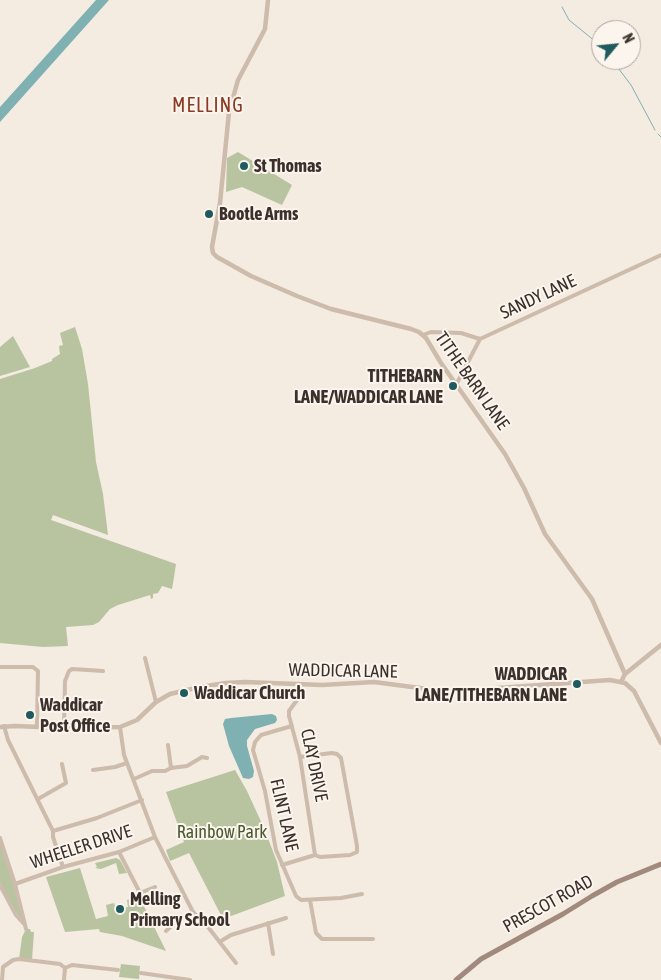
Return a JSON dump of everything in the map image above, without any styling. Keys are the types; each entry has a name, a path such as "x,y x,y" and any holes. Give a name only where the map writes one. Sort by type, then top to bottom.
{"main road":[{"name":"PRESCOT ROAD","path":"456,980 481,959 564,914 592,896 617,882 661,864"}],"street":[{"name":"TITHE BARN LANE","path":"268,0 265,29 238,80 229,112 220,208 212,246 213,253 251,276 331,309 392,324 423,335 505,454 524,488 545,534 592,599 625,674"},
{"name":"SANDY LANE","path":"480,339 661,255"},
{"path":"423,335 431,332 461,333 480,339 456,385"},
{"path":"661,645 625,674 622,682 631,688 639,700 661,743"},
{"path":"145,658 156,702"},
{"path":"0,667 33,667 38,671 37,727"},
{"path":"64,728 65,681 69,671 72,669 103,671"},
{"name":"WADDICAR LANE","path":"2,726 120,727 138,720 156,702 170,694 245,682 300,684 374,682 456,691 610,680 622,682"},
{"name":"CLAY DRIVE","path":"300,684 300,696 289,711 300,758 315,855"},
{"path":"2,726 53,830 53,837 63,866"},
{"name":"FLINT LANE","path":"292,726 261,735 255,742 253,750 264,785 276,850 296,896 300,900 310,900"},
{"path":"120,727 127,763 155,837 193,912 221,941 236,963"},
{"path":"168,745 171,768"},
{"path":"282,865 315,855 320,858 350,855 357,852 341,758 337,754 332,753 300,758"},
{"path":"134,779 152,772 187,766 202,757 207,758"},
{"path":"93,770 127,763"},
{"path":"38,799 66,783 62,764"},
{"path":"53,830 96,818 142,800"},
{"name":"WHEELER DRIVE","path":"15,884 63,866 119,852 155,837"},
{"path":"0,838 15,884 26,928 0,885"},
{"path":"119,852 140,892 155,887"},
{"path":"362,894 341,898 310,900 316,933 322,939 373,939"},
{"path":"16,914 23,912"},
{"path":"166,931 176,921 193,912"},
{"path":"221,941 230,935 286,918"},
{"path":"268,923 273,954"},
{"path":"2,980 1,966 19,959 60,964 65,968"},
{"path":"65,968 72,965 118,970"},
{"path":"64,980 65,968"},
{"path":"141,973 190,980"}],"green space":[{"path":"238,152 292,185 282,205 242,187 226,192 227,158"},
{"path":"75,327 82,349 88,384 96,462 103,494 108,535 53,515 51,520 176,564 172,589 162,586 158,593 153,594 151,599 150,595 118,605 110,609 99,622 93,625 66,627 68,646 43,647 0,643 0,379 52,361 52,359 60,354 59,346 63,345 60,333"},
{"path":"13,336 30,367 0,376 0,347"},
{"name":"Rainbow Park","path":"235,770 264,828 277,862 285,896 223,919 189,853 170,861 166,850 184,842 166,792"},
{"path":"0,843 26,926 10,903 0,882"},
{"path":"116,858 120,860 127,873 119,874 116,863 101,869 95,868 97,867 95,863"},
{"path":"80,868 96,919 108,916 106,905 114,903 116,909 128,907 127,900 132,898 132,895 138,894 166,951 122,936 100,932 99,929 65,932 46,877"},
{"path":"26,929 34,932 32,960 19,959 22,937"},
{"path":"121,964 140,966 139,979 119,977"}],"water":[{"path":"96,0 109,0 0,122 0,107"},
{"path":"272,714 276,716 277,720 275,723 255,729 247,740 254,771 253,777 249,779 243,778 229,746 223,724 225,719"}],"waterway":[{"path":"562,7 569,20 591,38"},
{"path":"620,70 631,85 655,130"},
{"path":"658,134 661,137"}],"place":[{"name":"St Thomas","path":"244,166"},
{"name":"Bootle Arms","path":"209,214"},
{"name":"TITHEBARN LANE/WADDICAR LANE","path":"453,386"},
{"name":"WADDICAR LANE/TITHEBARN LANE","path":"577,684"},
{"name":"Waddicar Church","path":"184,693"},
{"name":"Waddicar Post Office","path":"30,715"},
{"name":"Melling Primary School","path":"120,909"}],"district":[{"name":"MELLING","path":"208,106"}]}
